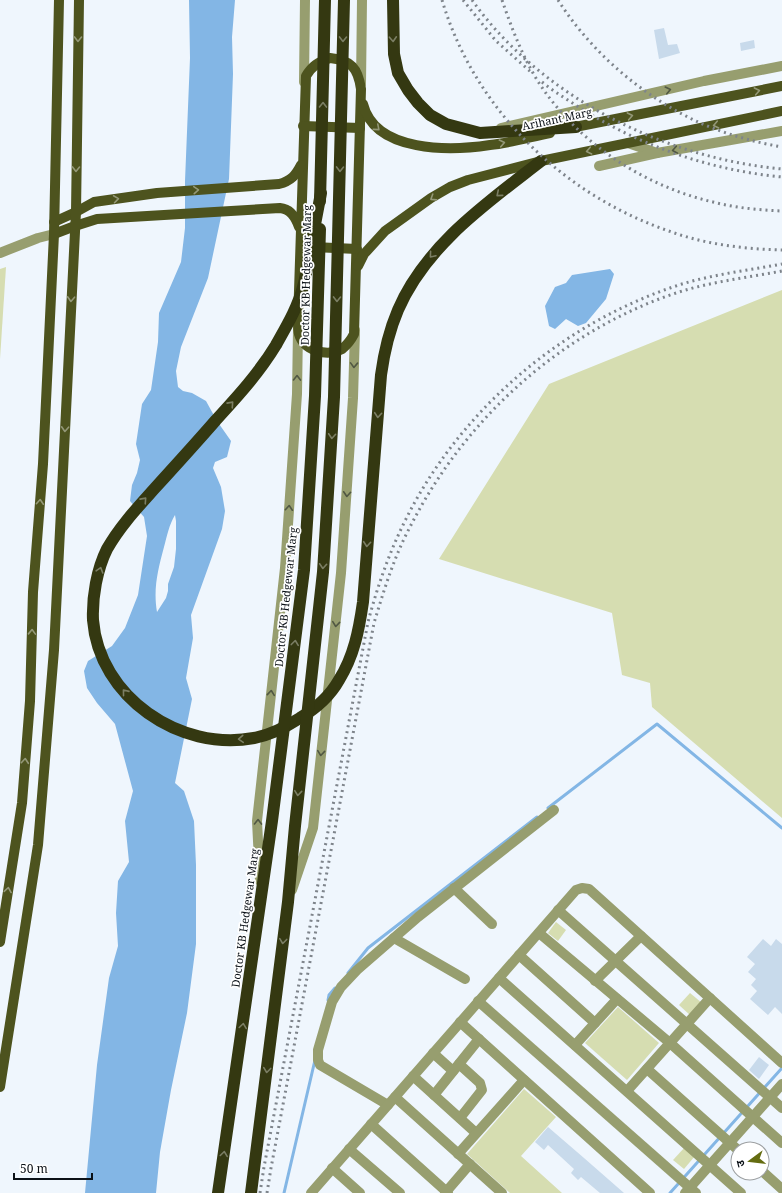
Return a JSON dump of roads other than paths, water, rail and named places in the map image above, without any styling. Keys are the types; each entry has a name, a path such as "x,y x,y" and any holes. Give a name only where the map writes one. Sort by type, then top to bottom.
{"highway":[{"name":"Doctor KB Hedgewar Marg","path":"218,1193 261,903 304,570 316,396 326,0"},
{"path":"251,1193 288,902 323,572 334,397 344,0"},
{"path":"393,0 394,54 398,73 408,90 430,115 446,124 480,133 576,127"},
{"path":"321,193 303,288 292,314 275,346 251,381 130,516 107,550 98,573 94,598 93,620 98,645 115,680 127,696 138,706 164,723 194,736 222,740 254,738 270,734 288,726 309,713 330,693 338,682 349,662 360,626 381,375 387,342 398,310 414,280 434,253 504,190 542,161"}],"main road":[{"path":"0,942 22,803 30,701 33,592 43,464 54,234 59,0"},
{"path":"0,1087 38,845 54,650 76,212 79,0"},
{"path":"330,58 340,59 349,63 356,70 360,78 361,91 354,334 350,342 342,348 334,352 324,353 315,351 301,339 298,322 304,86 306,76 311,67 320,61 330,58"},
{"name":"Arihant Marg","path":"361,91 365,112 369,120 376,128 392,138 421,146 472,148 782,86"},
{"path":"356,278 358,264 364,254 385,231 450,187 468,180 542,161 782,111"},
{"path":"303,126 360,128"},
{"path":"54,222 94,202 157,193 267,186 288,182 298,172 302,161"},
{"path":"54,234 97,219 268,208 286,209 290,212 296,220 300,235"},
{"path":"300,246 357,249"}],"street":[{"path":"304,86 305,0"},
{"path":"361,91 362,0"},
{"path":"480,133 704,82 782,66"},
{"path":"600,166 657,153 782,131"},
{"path":"628,143 657,153"},
{"path":"38,238 54,222"},
{"path":"0,253 38,238 54,234"},
{"path":"261,903 257,821 285,568 296,394 298,322"},
{"path":"288,902 313,828 315,812 342,573 353,398 355,326"},
{"path":"502,1193 458,1154 391,1101 320,1065 317,1056 332,1002 341,987 357,970 418,916 554,810"},
{"path":"454,888 492,924"},
{"path":"312,1192 558,910 576,890 582,888 589,889 782,1063"},
{"path":"558,910 782,1108"},
{"path":"539,933 670,1043 782,1143"},
{"path":"595,981 641,936"},
{"path":"394,938 465,979"},
{"path":"519,955 595,1023"},
{"path":"499,978 741,1193"},
{"path":"627,1091 710,998"},
{"path":"575,1045 617,999"},
{"path":"478,1001 690,1191 730,1142 647,1069"},
{"path":"460,1022 650,1193"},
{"path":"434,1094 480,1039"},
{"path":"433,1053 480,1083 482,1090 460,1118"},
{"path":"413,1076 476,1133"},
{"path":"458,1154 524,1080"},
{"path":"731,1141 782,1084"},
{"path":"371,1124 446,1192 470,1164"},
{"path":"350,1148 400,1193"},
{"path":"332,1168 360,1193"},
{"path":"770,1178 782,1189"}],"water":[{"path":"189,0 235,0 232,37 233,74 229,179 208,278 181,347 176,371 178,387 183,391 192,393 206,401 217,421 231,441 227,457 215,462 213,468 221,487 225,511 222,529 191,615 193,638 186,678 192,699 175,783 184,791 194,821 196,865 196,944 187,1013 160,1152 156,1193 85,1193 97,1065 109,978 118,946 116,913 118,881 129,862 125,821 133,791 115,724 97,703 87,688 84,671 88,661 112,646 125,628 138,595 147,536 144,517 130,501 132,485 140,460 136,444 142,404 151,390 158,342 159,313 181,262 185,228 185,181 190,58","holes":["175,515 176,549 174,567 168,584 166,598 157,612 156,587 158,571 168,531"]},
{"path":"610,269 614,274 606,299 586,323 578,326 566,319 555,329 549,326 545,306 555,287 566,283 572,275"}],"waterway":[{"path":"548,808 657,724 782,828"},
{"path":"348,973 368,948 537,817"},
{"path":"328,1000 329,995 335,988"},
{"path":"284,1193 315,1060"},
{"path":"670,1193 782,1068"}],"railway":[{"path":"442,0 457,39 476,76 499,110 527,142 557,169 591,194 628,214 666,230 694,239 723,245 782,250"},
{"path":"463,0 496,41 531,72"},
{"path":"472,0 500,35 533,66 569,93 609,117 650,136 693,152 738,163 782,169"},
{"path":"502,0 518,43 539,83 555,105 573,125 593,143 638,173 687,195 730,206 782,211"},
{"path":"558,0 571,19 602,55 619,71 657,99 677,111 708,126 761,143 782,147"},
{"path":"542,82 600,120 649,144 701,162 755,174 782,177"},
{"path":"260,1193 368,622 392,548 425,485 451,447 480,412 513,380 549,352 587,326 628,305 670,288 712,277 782,264"},
{"path":"267,1193 374,623 394,562 410,527 432,488 458,451 487,417 519,385 554,357 591,332 631,311 673,294 713,283 782,271"}]}
